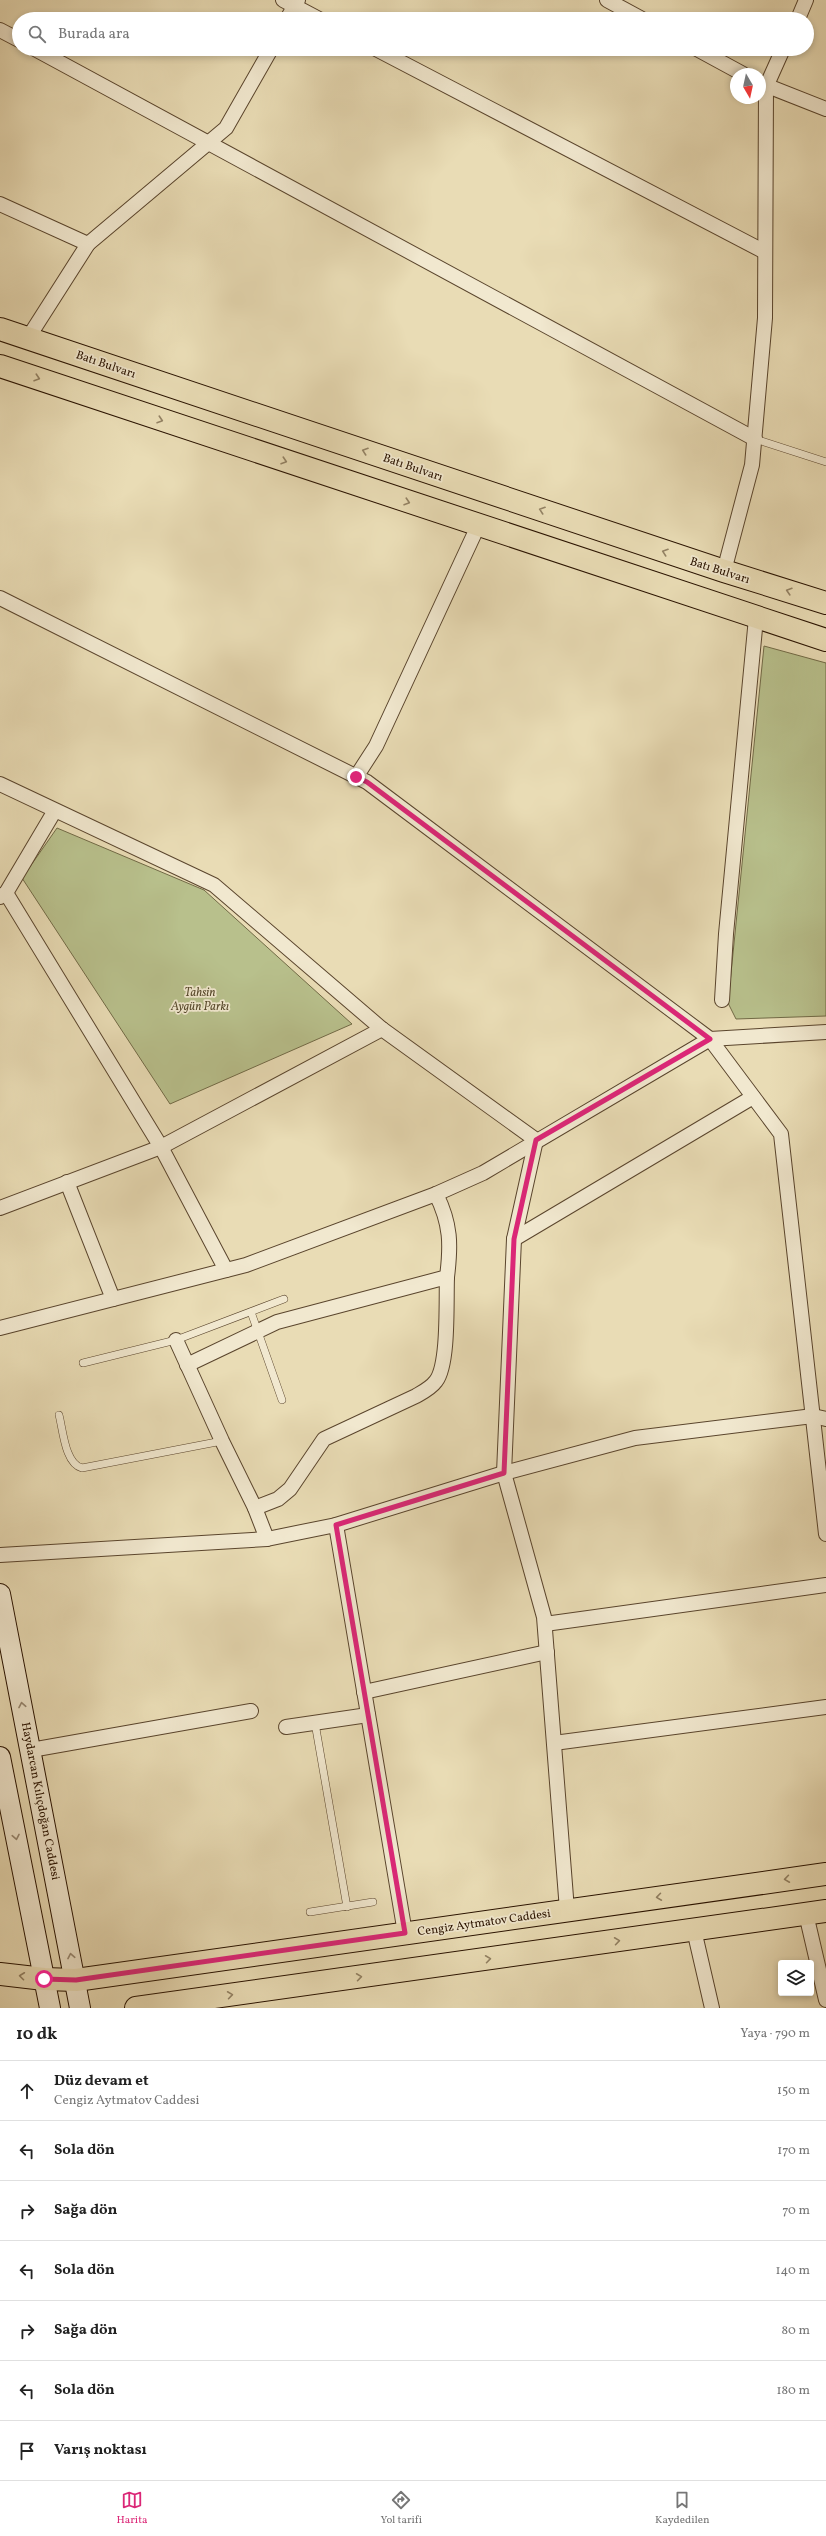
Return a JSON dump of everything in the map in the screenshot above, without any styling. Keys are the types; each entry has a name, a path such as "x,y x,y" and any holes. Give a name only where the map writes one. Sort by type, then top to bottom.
{"main road":[{"name":"Batı Bulvarı","path":"0,328 724,571 826,603"},
{"path":"0,366 478,526 826,640"},
{"name":"Haydarcan Kılıçdoğan Caddesi","path":"0,1594 76,1980 80,2008"},
{"path":"0,1757 50,2008"},
{"name":"Cengiz Aytmatov Caddesi","path":"0,1974 44,1979 76,1980 826,1874"},
{"path":"136,2008 816,1913"}],"street":[{"path":"607,0 629,12"},
{"path":"801,12 806,0"},
{"path":"289,12 292,2 308,12"},
{"path":"0,30 12,36"},
{"path":"48,56 754,439"},
{"path":"28,338 88,244 226,128 267,56"},
{"path":"389,56 765,252"},
{"path":"710,56 732,68"},
{"path":"766,80 780,56"},
{"path":"766,86 826,109"},
{"path":"724,571 752,465 765,318 763,104"},
{"path":"0,204 88,244"},
{"path":"356,777 376,746 478,526"},
{"path":"0,598 356,777 373,787 710,1039 781,1134 820,1418 826,1534"},
{"path":"722,1000 756,618"},
{"path":"0,784 54,812 214,885 382,1029 536,1140"},
{"path":"54,812 3,895 161,1147 226,1270"},
{"path":"0,1208 161,1147 382,1029"},
{"path":"0,1328 246,1265 436,1194 483,1173 536,1140 710,1039 826,1032"},
{"path":"514,1239 753,1096"},
{"path":"536,1140 514,1239 504,1473 545,1624 567,1910"},
{"path":"67,1182 113,1299"},
{"path":"255,1508 278,1500 290,1489 324,1439 428,1390 436,1381 441,1370 444,1352 447,1277 451,1245 443,1207 436,1194"},
{"path":"188,1366 276,1322 447,1277"},
{"path":"176,1340 222,1441 255,1508 267,1539"},
{"path":"0,1555 267,1539 336,1525 504,1473 635,1438 820,1418"},
{"path":"336,1525 405,1933"},
{"path":"545,1624 826,1585"},
{"path":"364,1692 547,1652"},
{"path":"554,1743 826,1707"},
{"path":"31,1750 251,1711"},
{"path":"286,1727 368,1715"},
{"path":"816,1913 826,2000"},
{"path":"694,1930 712,2008"}],"lane":[{"path":"754,439 826,462"},
{"path":"83,1363 176,1340 284,1299"},
{"path":"251,1312 282,1400"},
{"path":"59,1415 70,1458 76,1465 82,1468 222,1441"},
{"path":"315,1723 347,1907"},
{"path":"310,1912 373,1902"}],"green space":[{"path":"764,646 826,663 826,1016 736,1019 728,1003"},
{"name":"Tahsin Aygün Parkı","path":"57,828 204,890 352,1024 170,1104 22,878"}],"route":[{"path":"44,1979 76,1980 405,1933 336,1525 504,1473 514,1239 536,1140 710,1039 367,782 356,777"}]}
